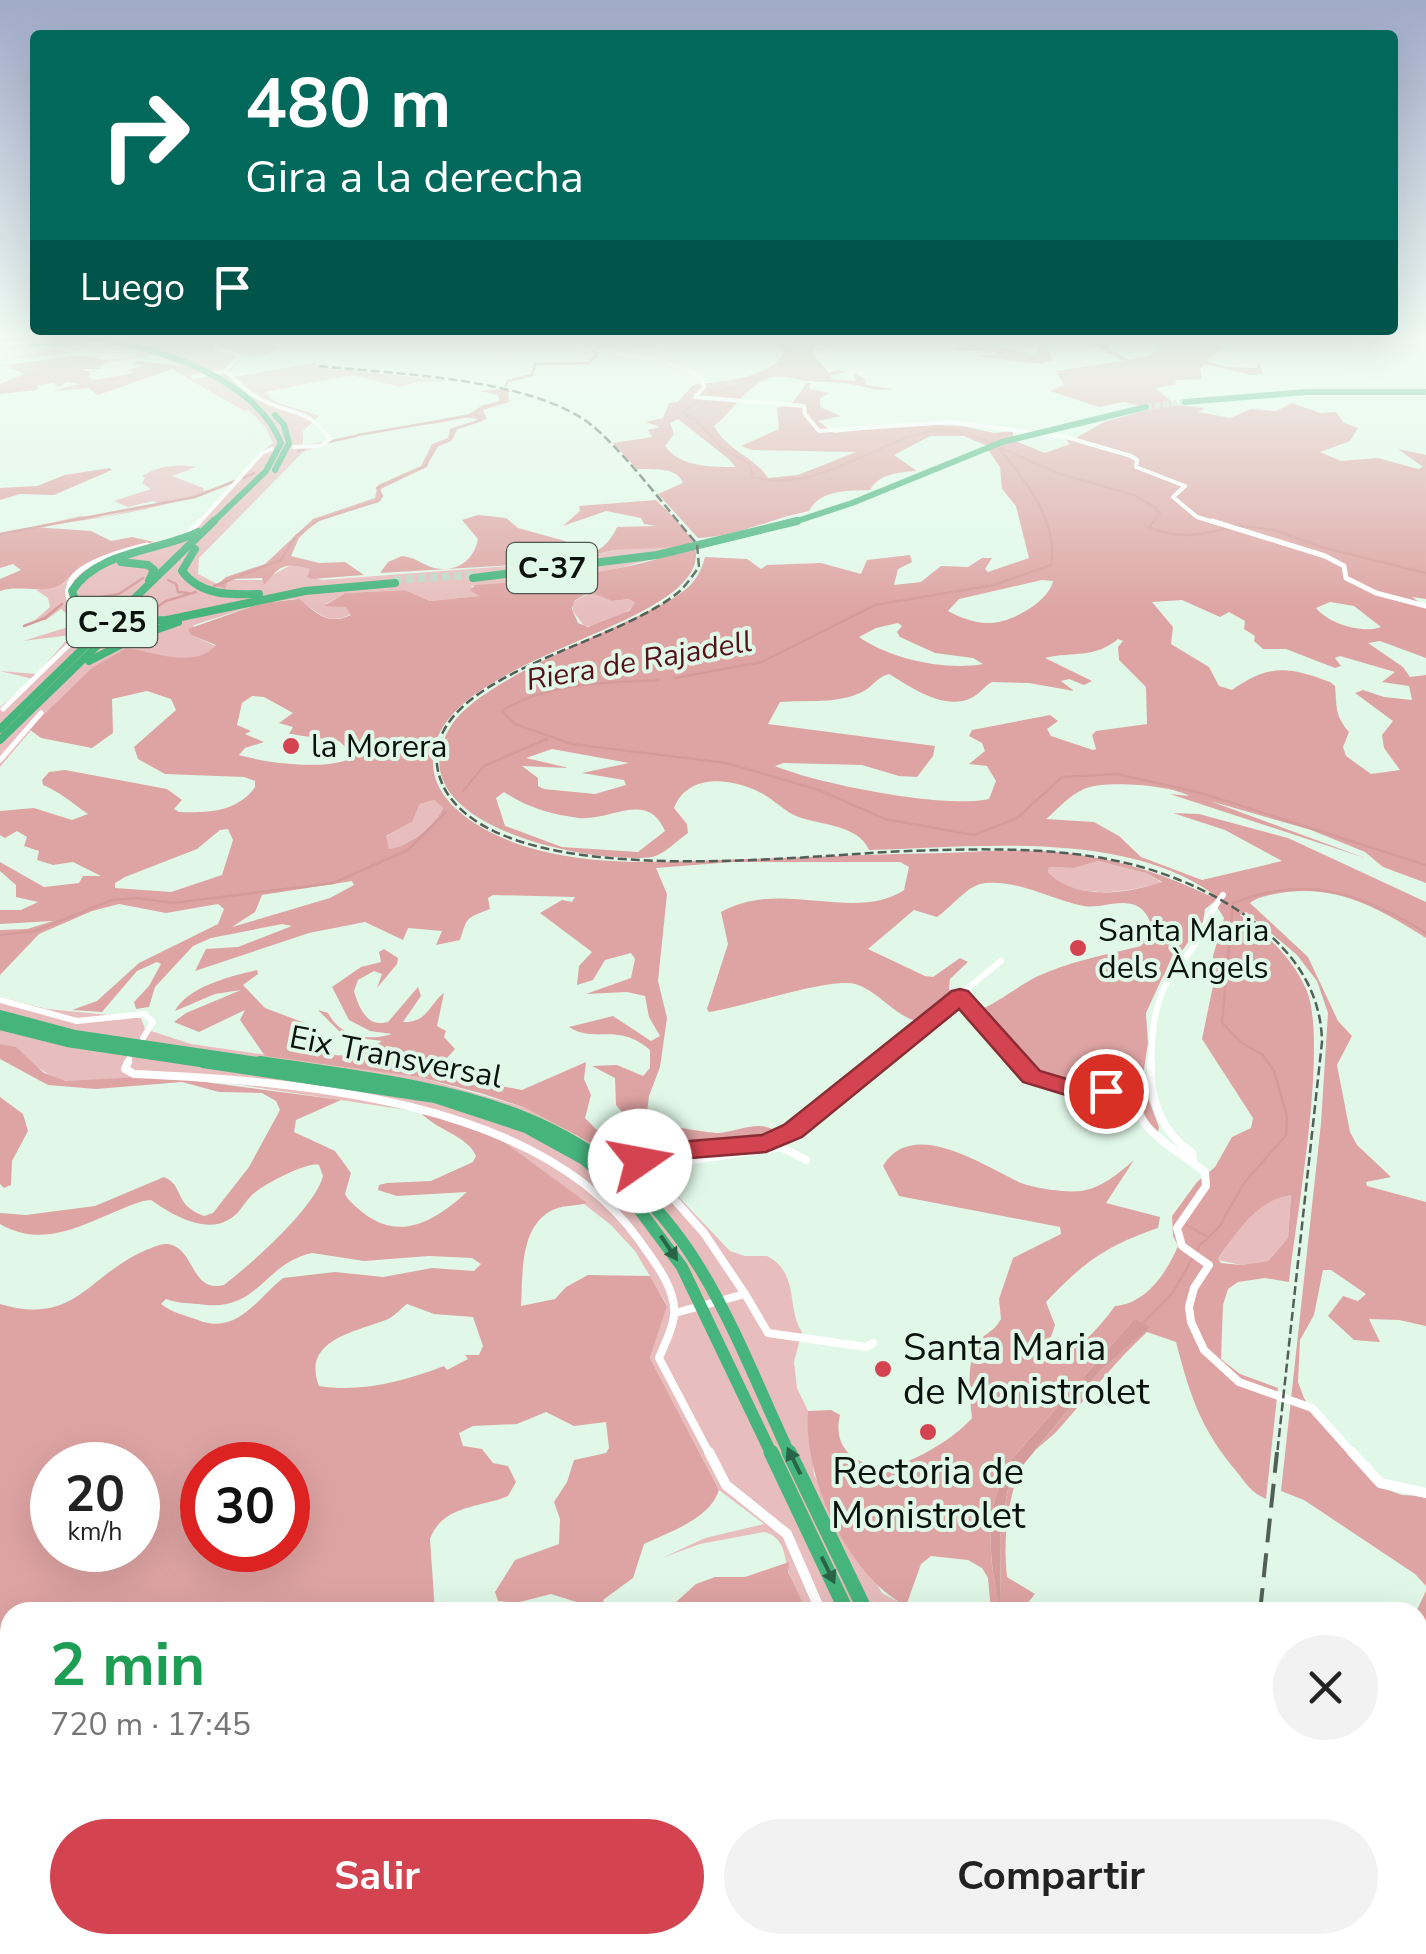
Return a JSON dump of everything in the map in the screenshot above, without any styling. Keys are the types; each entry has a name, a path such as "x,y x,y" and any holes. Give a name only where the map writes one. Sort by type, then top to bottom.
{"highway":[{"name":"C-25","path":"0,729 273,462 281,443 278,429"},
{"name":"C-25","path":"0,740 273,471 289,442 285,429"},
{"name":"C-37","path":"473,577 631,558 705,544 846,506 1004,441 1048,429"},
{"path":"144,591 154,570 143,563 108,565 79,585 77,597 89,610 108,618 85,612 74,602 72,592 79,579 109,562 186,539 222,512"},
{"path":"195,549 182,571 188,580 199,588 232,594 394,582 281,595 167,620 128,620 185,614 295,590"},
{"path":"62,681 102,652 138,636 281,595"},
{"name":"Eix Transversal","path":"0,1015 75,1034 446,1090 511,1110 593,1152 648,1196 701,1270 861,1602"},
{"name":"Eix Transversal","path":"0,1025 67,1042 435,1098 526,1127 584,1159 646,1215 682,1267 842,1602"}],"street":[{"path":"294,447 318,446 330,439 323,429"},
{"path":"816,429 860,429"},
{"path":"1002,429 1072,439 1135,458 1136,467 1182,484 1185,489 1172,497 1186,512 1325,556 1344,566 1346,578 1376,593 1426,606"},
{"path":"0,760 39,712 3,708 81,632 82,619 65,604 63,594 77,574 121,552 184,536 262,453 272,449"},
{"path":"1193,1162 1192,1153 1168,1136 1150,1084 1153,1023 1167,982 1188,958 1208,922 1210,910 1222,895"},
{"path":"874,1344 866,1347 768,1333 708,1238 640,1161 642,1154 766,1143 793,1131 1001,961"},
{"path":"960,996 1031,1077 1079,1091 1124,1094 1136,1105 1146,1125 1193,1162 1208,1180 1178,1222 1178,1237 1185,1248 1203,1257 1208,1268 1192,1292 1188,1314 1194,1334 1229,1376 1270,1396 1302,1404 1347,1442 1380,1483 1426,1492"},
{"path":"0,1000 77,1021 145,1014 152,1022 143,1038"},
{"path":"128,1059 125,1068 134,1074 204,1076 411,1104 521,1142 593,1192 625,1221 665,1279 676,1314 660,1353 667,1378 726,1485 786,1534 817,1602"},
{"path":"645,1167 781,1147 806,1160"},
{"path":"676,1314 741,1295"}],"shaded area":[{"path":"267,429 305,429 303,445 338,440 303,452 199,558 198,574 225,588 229,580 263,580 291,565 311,569 308,576 322,580 562,562 654,546 682,551 597,574 471,586 479,596 430,601 405,590 345,593 326,604 346,607 351,614 334,619 295,599 262,603 194,625 191,635 216,646 196,657 172,658 126,648 73,687 0,767 0,707 33,679 0,671 37,674 71,635 23,641 78,624 61,609 46,620 34,621 50,607 48,598 36,590 63,584 83,566 119,551 185,535 234,482 186,499 105,517 158,503 128,507 114,501 151,489 142,483 142,476 167,467 196,467 172,476 204,491 244,474 273,443"},
{"path":"450,429 457,429 453,439 439,445 426,467 381,489 381,500 314,523 299,538 291,556 319,563 345,562 364,575 312,579 307,577 310,569 287,566 264,585 262,578 229,579 225,589 216,586 226,577 265,564 313,519 375,498 378,485 421,466 432,444 448,438"},
{"path":"672,429 674,434 665,446 687,462 735,467 691,429 716,429 768,478 798,475 856,452 752,450 741,446 779,429 829,429 834,433 869,429 1013,431 1013,440 1045,453 1070,444 1063,436 1076,438 1091,429 1357,429 1350,441 1320,452 1341,461 1378,458 1418,469 1423,467 1398,449 1426,455 1426,599 1412,597 1426,607 1426,658 1380,641 1368,643 1403,667 1410,677 1426,675 1426,883 1383,867 1365,852 1311,830 1210,801 1365,858 1170,794 1189,796 1168,789 1121,784 1094,786 1073,795 1046,819 1094,822 1119,836 1141,857 1202,880 1282,861 1225,830 1173,813 1199,814 1288,838 1426,902 1426,938 1360,902 1326,893 1287,892 1250,903 1308,957 1338,1021 1352,1036 1337,1065 1350,1132 1357,1145 1391,1177 1366,1182 1367,1186 1426,1202 1426,1326 1369,1319 1380,1342 1354,1340 1328,1316 1343,1296 1358,1301 1366,1294 1331,1270 1323,1270 1314,1315 1300,1340 1298,1382 1312,1412 1377,1486 1402,1495 1426,1496 1426,1586 1415,1574 1304,1500 1281,1491 1321,1123 1328,1013 1317,981 1297,955 1246,912 1240,915 1278,948 1300,977 1312,1014 1314,1047 1309,1131 1289,1282 1265,1278 1238,1282 1228,1289 1223,1305 1221,1359 1240,1374 1278,1388 1266,1499 1246,1484 1206,1427 1176,1342 1147,1332 1035,1450 1100,1371 1149,1327 1135,1318 1010,1461 996,1495 991,1532 1000,1602 990,1602 988,1578 982,1568 968,1560 931,1556 921,1564 907,1602 900,1602 865,1572 833,1522 821,1494 808,1437 808,1411 831,1410 840,1415 842,1444 859,1461 872,1465 899,1464 945,1441 972,1418 973,1352 1001,1319 999,1299 1013,1258 1061,1234 1060,1227 899,1196 883,1166 896,1152 912,1145 950,1150 1021,1183 1067,1191 1096,1187 1134,1160 1106,1203 1160,1217 1158,1228 1097,1256 1046,1302 1055,1325 1049,1343 1060,1356 1084,1341 1115,1306 1146,1293 1161,1276 1178,1246 1172,1216 1197,1182 1215,1167 1232,1137 1251,1128 1253,1118 1202,1039 1215,976 1213,956 1224,918 1214,902 1205,909 1203,922 1162,978 1146,1013 1148,1043 1142,1082 1159,1127 1157,1138 1116,1098 1034,1079 975,1012 1049,971 1141,946 1151,924 1142,910 1131,904 1084,906 1024,887 986,883 967,891 937,917 914,910 868,949 925,976 933,977 960,958 968,962 950,979 949,989 957,994 915,1021 863,987 843,983 709,1012 728,944 721,912 768,899 863,903 884,899 904,890 909,867 900,862 733,862 656,868 667,894 658,981 667,1018 660,1067 649,1096 646,1120 713,1133 754,1126 774,1130 771,1137 736,1144 606,1151 523,1107 480,1093 419,1077 265,1056 240,1020 245,1010 199,1032 174,1022 241,990 215,994 175,1011 189,995 257,970 258,974 243,985 265,1008 310,1025 314,1031 309,1050 329,1055 365,1051 382,1041 344,1036 318,1010 328,1013 339,1027 355,1035 392,1034 370,1031 349,1020 332,987 361,967 381,962 379,952 384,949 398,958 397,964 377,988 382,974 374,971 358,980 354,991 369,1019 388,1022 418,987 421,996 403,1022 418,1019 444,993 437,1026 446,1031 444,1037 455,1049 446,1059 424,1065 423,1071 522,1090 586,1062 584,1079 591,1095 585,1118 598,1131 610,1133 632,1124 616,1105 615,1078 592,1066 617,1065 643,1076 650,1068 650,1050 627,1037 588,1034 569,1027 613,1016 651,1041 660,1036 649,1017 645,996 627,992 586,994 631,978 635,959 631,953 605,960 593,980 577,985 579,966 592,952 540,913 562,900 572,902 575,897 493,895 488,898 490,909 469,919 460,940 436,945 442,931 408,928 403,940 365,922 309,933 195,971 206,949 238,947 292,926 282,924 211,938 193,946 155,987 149,1007 136,1009 134,1002 149,986 161,964 157,962 137,971 102,1012 72,1010 97,1001 139,963 218,924 224,909 218,904 166,913 119,904 39,934 0,975 0,930 27,929 53,921 0,924 0,910 21,910 38,902 16,897 16,885 0,871 0,862 44,887 79,883 83,876 101,876 73,862 53,865 37,860 39,851 24,846 27,837 17,831 5,838 0,835 0,811 34,808 72,820 88,814 43,785 42,780 49,772 65,770 167,789 182,800 174,809 179,812 231,806 255,787 255,781 244,777 165,774 138,759 134,747 176,710 171,699 147,691 112,699 113,733 92,748 41,738 29,729 92,668 126,648 173,657 197,656 216,645 191,635 188,629 262,603 299,599 323,616 335,619 351,615 346,607 324,606 345,593 405,590 430,601 479,596 470,590 475,585 605,571 681,552 676,547 614,550 562,562 451,569 473,553 478,539 462,520 478,515 506,518 518,528 565,541 578,554 591,553 607,543 617,527 657,526 644,524 641,518 606,511 563,526 580,511 579,506 656,500 681,525 695,547 685,581 655,604 514,671 472,697 443,727 433,764 438,786 469,819 515,843 600,860 660,862 1041,851 1126,864 1213,894 1177,874 1093,851 1001,846 869,850 864,841 846,830 803,819 761,793 725,782 700,783 681,796 674,808 687,824 688,833 652,857 586,854 545,845 505,831 471,813 448,789 439,760 451,726 465,710 537,664 678,595 696,578 705,557 747,559 761,569 767,565 821,563 861,574 867,560 910,555 912,562 898,569 894,585 921,582 941,566 968,567 982,558 992,558 985,569 988,572 1029,558 1016,506 1002,489 1000,467 985,445 964,436 930,436 894,455 917,471 884,477 870,490 836,493 820,499 809,511 698,538 658,494 683,483 680,478 664,470 637,469 613,443 652,437 648,430","holes":["1042,580 1053,581 1036,604 1006,620 982,623 948,611 959,599","590,592 612,601 629,599 635,603 629,611 588,627 578,623 572,609 574,601","1182,600 1220,617 1229,612 1245,621 1244,629 1255,636 1254,641 1263,649 1286,649 1335,668 1341,666 1335,658 1340,656 1395,672 1382,682 1409,686 1412,700 1363,690 1355,693 1393,721 1382,735 1384,748 1400,770 1371,774 1346,756 1343,747 1349,732 1339,715 1335,686 1330,682 1279,670 1257,676 1232,690 1219,686 1209,667 1171,644 1173,627 1152,602","1330,602 1354,606 1381,627 1356,628 1338,623 1316,608","898,623 902,626 897,632 900,637 935,653 973,658 983,664 952,666 902,657 859,637 876,628","1118,639 1123,641 1118,647 1119,660 1146,687 1147,724 1096,731 1092,735 1096,749 1093,750 1051,736 1047,729 1058,721 1050,715 972,730 969,736 982,743 985,751 969,764 987,766 996,781 989,799 913,798 820,780 775,766 862,765 917,777 933,756 935,746 768,724 780,702 843,698 862,692 889,674 929,696 952,702 973,697 992,682 1029,683 1074,691 1061,681 1069,679 1084,685 1092,681 1045,658 1092,652","252,696 264,697 293,713 279,723 293,727 289,734 339,741 355,756 315,765 239,755 245,748 264,742 245,734 251,731 237,725 242,703","552,749 629,763 582,773 624,780 626,785 595,794 544,789 538,786 538,778 522,766 569,768 526,758","504,792 521,802 579,818 628,810 649,812 665,831 638,852 562,847 505,826 496,798","434,800 443,808 428,828 389,849 386,836 412,822 420,804","228,829 233,840 222,875 171,892 115,888 115,883 125,877 197,849 220,830","1098,861 1146,873 1162,882 1133,890 1102,892 1073,887 1048,872 1049,867 1074,868","352,881 354,885 330,898 232,927 255,912 262,895","1291,1195 1288,1238 1268,1261 1241,1265 1221,1263 1218,1259 1258,1210"]},
{"path":"112,470 54,495 20,494 0,500 0,488 37,486 65,475"},
{"path":"80,516 104,517 84,520 33,527"},
{"path":"33,527 91,531 111,541 132,537 154,542 97,559 55,587 0,591 0,579 21,570 13,564 0,568 0,533"},
{"path":"402,556 446,569 380,573 388,562"},
{"path":"592,592 612,601 629,599 635,603 612,620 584,626 573,611 573,602"},
{"path":"434,800 443,808 435,821 412,840 389,850 385,837 412,822 420,804"},
{"path":"1098,861 1146,873 1162,883 1117,891 1087,891 1073,888 1048,872 1049,867 1074,868"},
{"path":"0,997 47,1009 141,1018 145,1029 191,1044 419,1077 523,1107 605,1151 633,1149 730,1251 767,1256 784,1272 802,1332 794,1362 797,1388 808,1411 814,1475 882,1593 899,1602 802,1602 780,1543 764,1532 700,1544 662,1558 705,1538 764,1524 719,1490 650,1358 667,1305 635,1251 611,1225 499,1138 420,1112 195,1078 68,1081 49,1075 0,1044"},
{"path":"0,1044 16,1047 44,1073 66,1081 159,1076 341,1100 296,1120 294,1132 335,1151 351,1173 345,1194 348,1199 363,1213 393,1226 422,1222 467,1192 397,1196 378,1190 379,1185 431,1181 473,1162 476,1156 466,1143 420,1112 499,1138 587,1203 555,1209 535,1226 525,1251 521,1306 555,1299 566,1287 588,1275 650,1276 667,1306 650,1358 719,1490 714,1500 698,1517 644,1544 633,1578 604,1602 576,1602 551,1594 520,1602 498,1601 495,1592 515,1560 559,1544 560,1519 554,1502 567,1482 574,1460 606,1453 609,1448 606,1422 574,1426 546,1412 517,1424 473,1426 459,1433 463,1446 482,1449 493,1463 508,1466 516,1482 508,1496 463,1509 436,1528 430,1539 434,1602 0,1602 0,1304 46,1309 63,1304 124,1262 163,1244 183,1252 205,1283 224,1285 295,1219 323,1176 319,1165 284,1175 256,1192 233,1217 210,1225 189,1221 151,1200 55,1233 37,1235 0,1224 0,1213 26,1215 95,1206 164,1177 175,1185 194,1212 204,1216 213,1213 249,1167 280,1110 276,1101 262,1093 219,1092 182,1082 96,1089 48,1085 0,1059","holes":["312,1253 364,1261 429,1256 472,1258 481,1264 474,1271 432,1268 383,1277 335,1272 283,1278 245,1313 224,1323 198,1320 161,1304 166,1299 218,1305 235,1302 282,1267","407,1304 434,1314 473,1317 483,1346 479,1355 465,1355 468,1359 447,1370 444,1366 383,1384 319,1386 318,1358 335,1340 388,1319"]},
{"path":"0,1097 23,1114 28,1131 12,1161 11,1185 4,1188 0,1184"},
{"path":"1291,1194 1288,1238 1268,1261 1241,1265 1218,1260 1258,1210"},
{"path":"1135,1318 1150,1327 1100,1371 1009,1482 1000,1538 999,1602 991,1553 992,1515 1010,1461"},
{"path":"1021,1468 1009,1509 1007,1577 1035,1594 1028,1602 1001,1602 1000,1538 1009,1482"},
{"path":"789,1562 788,1572 802,1602 676,1602 696,1584 715,1577 745,1577"}],"waterway":[{"path":"358,435 392,429"},
{"path":"431,455 435,446 450,440 454,429"},
{"name":"Riera de Rajadell","path":"705,429 722,448 749,463 753,477 776,480 821,473 931,431 955,431 992,443"},
{"path":"328,442 356,436"},
{"name":"Riera de Rajadell","path":"675,678 762,662 875,605 994,585 1051,565 1050,532 1045,517 998,447"},
{"path":"1001,448 1060,474 1134,495 1160,514 1149,527 1159,531 1188,535 1227,528"},
{"path":"298,451 304,449"},
{"path":"214,586 281,560 296,536 320,519 378,501 382,496 377,488 426,466 429,457"},
{"path":"243,478 254,473"},
{"path":"0,534 195,497 235,481"},
{"path":"1234,525 1274,530 1321,547 1426,573"},
{"path":"83,600 119,594 143,578"},
{"path":"168,580 176,584 178,592 189,593"},
{"path":"141,617 166,601 196,592"},
{"path":"24,626 45,618 62,604"},
{"name":"Riera de Rajadell","path":"658,680 558,689 502,711 515,724 572,744 726,763 819,790 885,819 974,835 1017,818 1062,777 1117,774 1201,793 1426,865"},
{"path":"463,791 484,766 547,739"},
{"path":"0,935 35,931 112,900 135,898 173,903 333,883 408,850 446,812"},
{"name":"Riera de Rajadell","path":"1144,1322 1172,1294 1200,1245 1219,1227 1244,1183 1286,1135 1287,1116 1274,1071 1263,1055 1239,1041 1222,1022 1233,903 1286,890 1333,892 1379,907 1426,933"},
{"path":"1187,1225 1208,1237"}],"tunnel":[{"path":"394,580 473,575"}],"railway":[{"path":"596,429 697,544 699,567 680,591 655,608 517,671 460,709 443,732 437,756 438,773 449,796 484,826 535,846 596,857 734,861 908,851 1049,852 1096,857 1156,872 1195,887 1249,918 1278,943 1301,971 1316,1004 1322,1042 1277,1455"},
{"path":"1261,1602 1277,1452"}],"place":[{"name":"la Morera","path":"291,746"},
{"name":"Santa Maria dels Àngels","path":"1078,948"},
{"name":"Santa Maria de Monistrolet","path":"883,1369"},
{"name":"Rectoria de Monistrolet","path":"928,1432"}],"route":[{"path":"640,1161 642,1154 647,1153 766,1143 793,1131 960,996 1031,1077 1079,1091 1106,1091"}]}
